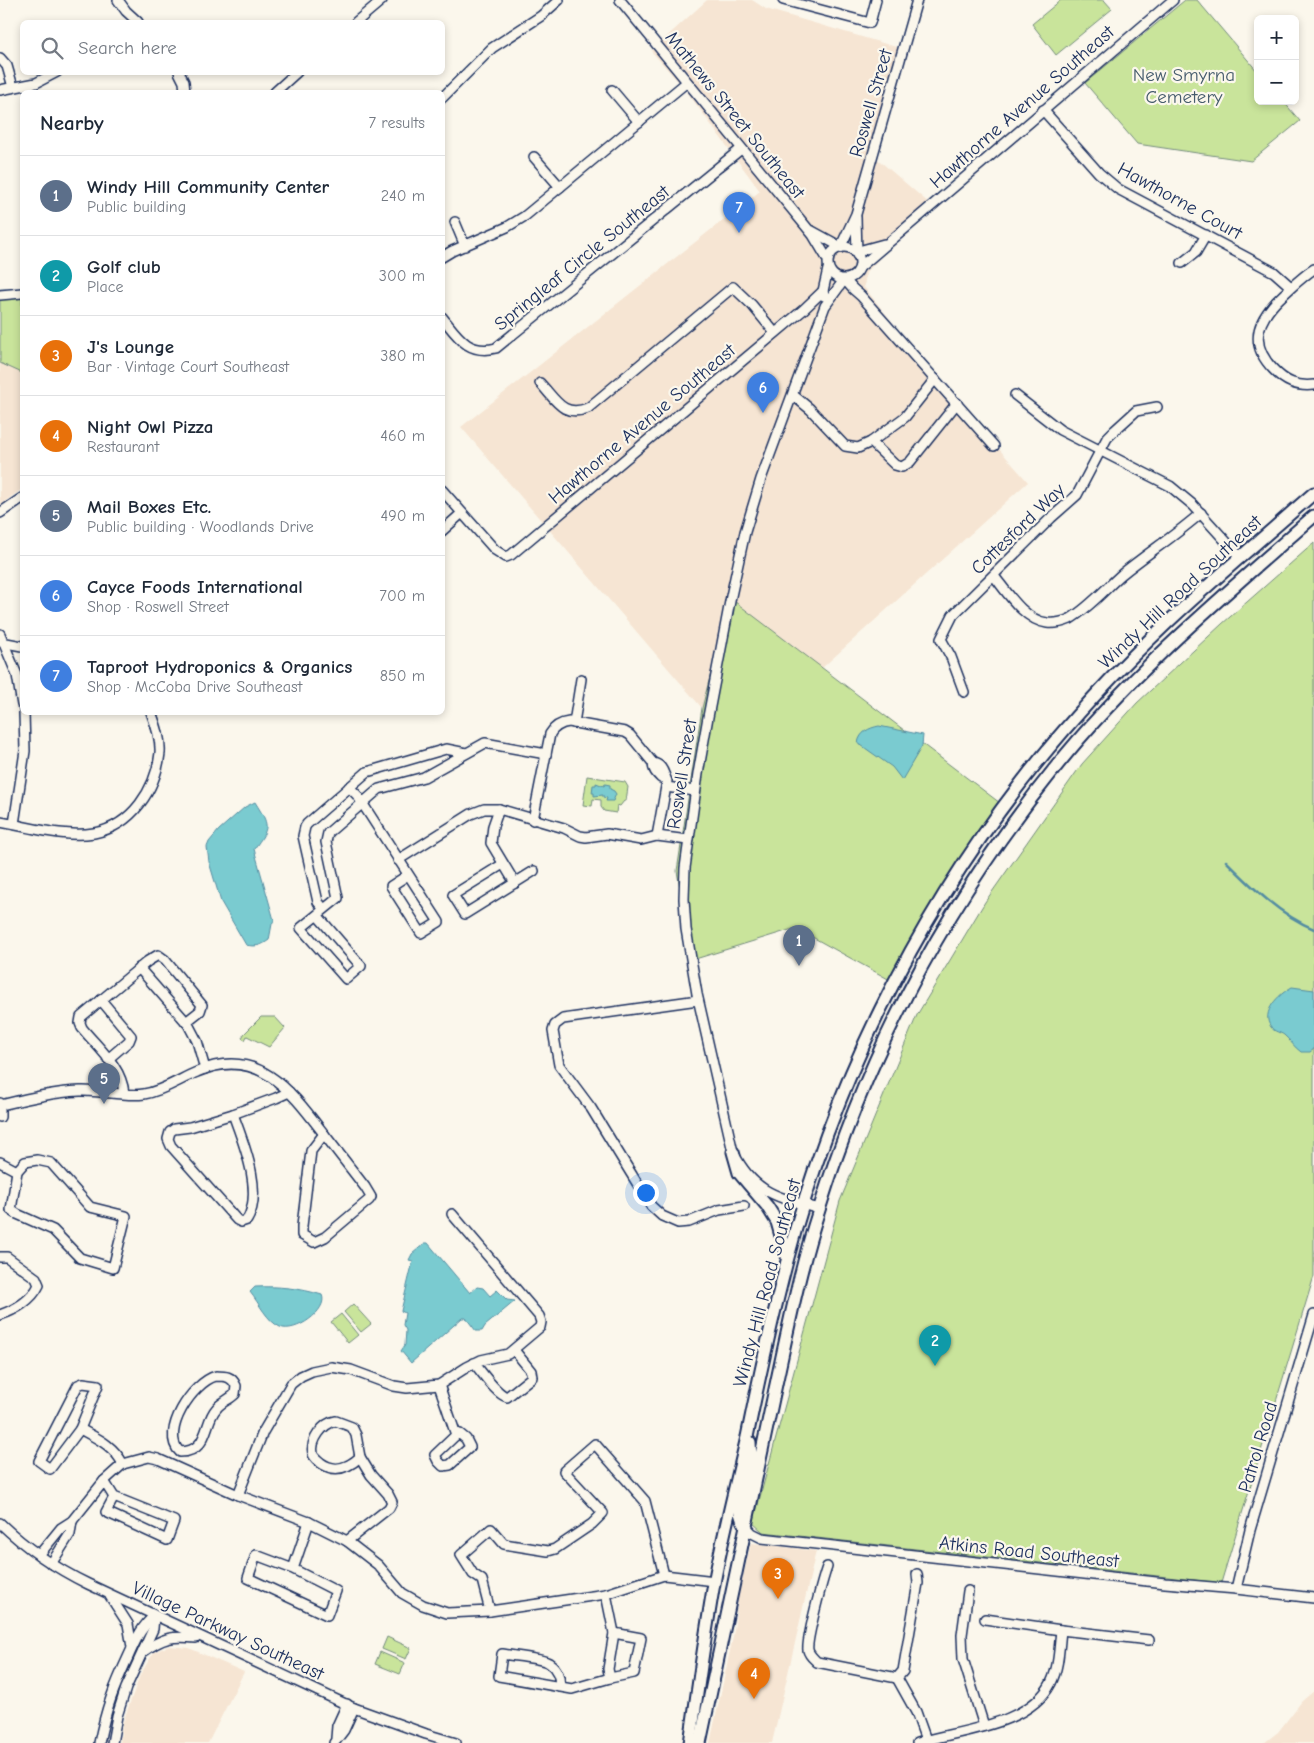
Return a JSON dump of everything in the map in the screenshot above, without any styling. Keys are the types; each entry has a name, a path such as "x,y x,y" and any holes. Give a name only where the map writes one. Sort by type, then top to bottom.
{"main road":[{"name":"Windy Hill Road Southeast","path":"690,1743 715,1581 787,1260 839,1103 893,984 931,914 969,856 1019,785 1076,716 1153,636 1314,493"},
{"name":"Windy Hill Road Southeast","path":"700,1743 745,1525 795,1299 819,1209 856,1104 886,1035 948,919 1014,820 1063,758 1131,682 1200,616 1314,516"},
{"path":"733,1152 740,1173 767,1206 777,1222 782,1235 787,1260"},
{"path":"745,1525 740,1513 751,1459 749,1428"}],"street":[{"path":"118,0 136,20"},
{"path":"358,20 382,0"},
{"path":"445,95 492,48 541,16 559,0"},
{"name":"Mathews Street Southeast","path":"620,0 807,228 818,243 828,264"},
{"path":"783,0 870,24 876,0"},
{"name":"Roswell Street","path":"840,248 856,214 917,0"},
{"name":"Hawthorne Avenue Southeast","path":"858,270 1162,4 1173,0"},
{"path":"0,58 7,66 13,87"},
{"path":"0,90 36,83 51,75"},
{"path":"180,75 185,90"},
{"path":"277,90 294,75"},
{"path":"445,256 452,251 507,228 525,216 687,82"},
{"path":"612,90 639,122"},
{"name":"Hawthorne Court","path":"1043,110 1108,181 1118,189 1274,272 1291,287"},
{"name":"Springleaf Circle Southeast","path":"445,321 461,340 470,346 478,350 496,348 741,149"},
{"path":"534,156 560,187"},
{"name":"Roswell Street","path":"856,214 857,254"},
{"path":"455,222 465,246"},
{"name":"Mathews Street Southeast","path":"807,228 840,248"},
{"path":"1182,263 1196,252 1206,235"},
{"name":"Hawthorne Avenue Southeast","path":"857,254 862,250 876,248 893,240"},
{"path":"861,296 857,254 851,249 840,248 832,253 828,264 833,276 844,280 861,296 994,446"},
{"name":"Roswell Street","path":"823,309 823,290 828,264"},
{"path":"1314,269 1270,307 1262,320 1258,335 1260,348 1266,362 1279,376 1290,383 1304,386 1314,385"},
{"path":"844,280 858,270"},
{"name":"Roswell Street","path":"819,1209 777,1197 766,1191 747,1174 733,1152 698,1000 686,929 684,906 685,868 695,791 723,637 745,532 761,479 793,396 823,309 844,280"},
{"path":"540,383 568,411 580,411 588,408 733,287 752,305 776,333"},
{"name":"Hawthorne Avenue Southeast","path":"462,513 488,544 500,554 506,556 516,552 803,310 823,290"},
{"path":"0,295 20,293"},
{"path":"803,310 823,309"},
{"path":"793,396 810,409 845,446 858,448 871,442 905,417 935,379"},
{"path":"1015,396 1060,430 1170,486 1184,496 1201,512 1241,558"},
{"path":"871,442 895,465 902,467 910,462 957,403"},
{"name":"Cottesford Way","path":"964,692 951,657 941,639 953,615 1077,495 1107,438 1136,411 1157,407"},
{"path":"445,493 462,513 445,528"},
{"path":"0,513 20,499"},
{"path":"994,576 1021,608 1039,621 1057,623 1068,620 1085,609 1121,575 1172,537 1201,512"},
{"path":"1,639 20,645"},
{"path":"1,639 17,675 20,693"},
{"path":"574,723 581,679"},
{"path":"14,824 25,751 24,715"},
{"path":"0,822 68,833 94,833 109,828 126,818 140,804 150,788 156,772 160,752 158,729 152,715"},
{"path":"534,820 551,731 562,723 574,723 625,732 630,735 653,763 653,769 661,778 666,782 695,791"},
{"path":"317,915 361,966 346,980 301,928 324,909 338,898 326,842 328,833 379,788 424,777 485,743 546,754"},
{"path":"324,909 318,902 303,831 307,824 367,772 446,749 466,753"},
{"path":"657,836 666,782"},
{"path":"349,787 362,804 439,922 421,933 391,886 408,875"},
{"path":"398,860 471,814 484,809 499,809 564,828 586,837 607,834 642,840 657,836 688,840"},
{"path":"499,809 490,840 492,847 515,883"},
{"path":"503,864 453,895 466,914 534,871"},
{"path":"124,1093 118,1071 82,1028 80,1023 81,1017 139,968 153,957 158,956 165,960 202,1005 200,1011 186,1022"},
{"path":"139,968 186,1022 197,1041 205,1069"},
{"path":"101,1000 131,1036 129,1041 108,1059"},
{"path":"698,1000 563,1019 555,1025 553,1031 557,1061 562,1071 600,1121 647,1201 662,1216 678,1223 689,1222 719,1210 744,1206"},
{"path":"0,1117 0,1104 79,1091 142,1094 205,1069 225,1064 253,1067 281,1083 308,1113 365,1186 371,1197 370,1200 325,1237 314,1242 302,1235 303,1217 311,1152 324,1134"},
{"path":"233,1114 253,1178 248,1220 242,1222 237,1220 171,1146 168,1139 170,1132 174,1129 190,1127 233,1114 289,1092"},
{"path":"48,1161 90,1207 126,1216 113,1268 80,1258 53,1230 13,1212 11,1207 17,1171 25,1162 48,1161"},
{"path":"0,1162 17,1171"},
{"path":"238,1495 263,1432 291,1384 301,1376 312,1371 331,1367 351,1370 400,1387 439,1385 474,1363 504,1356 514,1350 540,1327 541,1319 452,1214"},
{"path":"0,1258 7,1257 36,1278 39,1285 32,1295 15,1309 0,1315"},
{"name":"Patrol Road","path":"1236,1588 1250,1530 1314,1316"},
{"path":"474,1363 496,1389 503,1396 507,1397 532,1377 531,1371 514,1350"},
{"path":"216,1376 228,1377 236,1386 235,1394 216,1409 204,1437 191,1450 180,1452 174,1442 173,1434 184,1402 207,1380 216,1376"},
{"path":"82,1383 98,1385 80,1429 50,1469 39,1461 78,1385 82,1383"},
{"path":"439,1385 456,1435"},
{"path":"347,1541 389,1508 392,1502 360,1457 354,1432 349,1425 336,1421 324,1425 314,1444 315,1458 325,1466 337,1469 343,1468 360,1457"},
{"path":"80,1429 108,1444 114,1449 123,1464"},
{"path":"490,1610 482,1580 470,1570 461,1555 491,1529 504,1544 548,1551 592,1524 603,1514 564,1471 596,1444 645,1501 664,1575"},
{"path":"174,1466 180,1452"},
{"path":"40,1555 62,1528 72,1521 104,1481 123,1464 149,1457 158,1459 238,1495 310,1522 347,1541 378,1565 402,1593 423,1605 447,1613 490,1610 606,1594 664,1575 715,1581"},
{"path":"104,1481 114,1497 174,1521 167,1540 106,1512 114,1497"},
{"path":"51,1564 70,1534 72,1521"},
{"path":"293,1569 310,1522"},
{"name":"Village Parkway Southeast","path":"0,1523 51,1564 108,1594 350,1706 456,1743"},
{"name":"Atkins Road Southeast","path":"745,1525 752,1533 762,1538 1165,1583 1236,1588 1314,1598"},
{"path":"256,1555 293,1569 336,1591 327,1615 248,1578 256,1555"},
{"path":"827,1566 808,1645 811,1657 817,1662 897,1678 916,1712 922,1742 1009,1719 1030,1707 1051,1683 1058,1661 1061,1630"},
{"path":"897,1678 903,1671 918,1583 917,1574"},
{"path":"968,1591 962,1635 964,1659 984,1726"},
{"path":"108,1594 128,1624 132,1648"},
{"path":"606,1594 614,1633 608,1669 610,1678"},
{"path":"99,1743 111,1693 144,1624 154,1616"},
{"path":"112,1743 122,1701 153,1629 154,1616"},
{"path":"985,1620 1149,1640"},
{"path":"559,1687 561,1679 548,1662 502,1654 499,1676 559,1687 572,1689 634,1673 641,1638 614,1633"},
{"path":"141,1654 154,1644 168,1637 178,1636 204,1639"},
{"path":"335,1740 337,1726 350,1706"}],"shaded area":[{"path":"707,0 752,0 766,9 903,49 875,157 930,204 866,273 864,287 957,403 1028,482 822,668 730,599 702,708 461,427 760,191 684,88 651,51"},
{"path":"0,363 20,372 20,490 0,505"},
{"path":"751,1543 816,1551 772,1743 710,1743 733,1637 739,1593"},
{"path":"169,1646 189,1648 244,1672 208,1743 120,1743 122,1725 140,1675 154,1652"},
{"path":"1314,1691 1314,1743 1264,1743 1278,1732 1302,1701"}],"green space":[{"path":"1061,0 1104,0 1112,9 1056,55 1032,24"},
{"name":"New Smyrna Cemetery","path":"1185,0 1197,0 1254,67 1254,105 1286,105 1300,121 1251,161 1137,144 1085,83"},
{"path":"20,297 20,372 0,363 0,300"},
{"path":"1314,543 1314,1276 1221,1583 763,1532 753,1523 840,1201 917,1015 985,902 1082,764 1137,703 1222,624"},
{"path":"730,598 1000,803 935,900 890,980 796,928 692,960 677,871 702,708"},
{"path":"587,776 625,782 628,787 626,801 620,806 617,805 616,813 604,811 601,807 601,800 593,799 592,806 583,805"},
{"path":"261,1017 275,1017 285,1028 269,1047 247,1036 245,1040 242,1038"},
{"path":"353,1304 371,1324 361,1332 344,1312"},
{"path":"341,1314 358,1335 348,1343 331,1322"},
{"path":"387,1637 411,1648 406,1659 382,1649"},
{"path":"380,1652 405,1663 400,1674 375,1664"}],"water":[{"path":"879,726 923,735 922,746 902,780 892,767 858,743 866,731"},
{"path":"596,783 604,786 605,784 610,785 610,789 616,794 613,801 606,801 607,798 603,797 603,795 594,796 594,793 592,793 593,785 596,785"},
{"path":"255,802 266,826 263,836 254,849 274,920 269,940 261,945 252,946 246,945 221,902 209,862 207,847 219,830 245,807"},
{"path":"1292,987 1314,990 1314,1049 1310,1052 1301,1052 1284,1035 1272,1029 1268,1021 1269,1010 1272,1004"},
{"path":"425,1243 428,1243 470,1293 477,1287 483,1288 490,1296 497,1290 507,1300 515,1301 485,1326 482,1331 476,1331 466,1318 462,1318 411,1363 401,1351 405,1345 406,1330 403,1325 405,1313 401,1311 413,1261 409,1260 412,1254"},
{"path":"255,1287 297,1289 322,1295 323,1301 316,1314 302,1324 294,1327 280,1327 267,1316 250,1292"}],"waterway":[{"path":"0,290 6,290"},
{"path":"1226,861 1278,908 1314,929"}],"place":[{"name":"Taproot Hydroponics & Organics","path":"739,233"},
{"name":"Cayce Foods International","path":"763,413"},
{"name":"Windy Hill Community Center","path":"799,966"},
{"name":"Mail Boxes Etc.","path":"104,1104"},
{"name":"Golf club","path":"935,1366"},
{"name":"J's Lounge","path":"778,1599"},
{"name":"Night Owl Pizza","path":"754,1699"}]}
